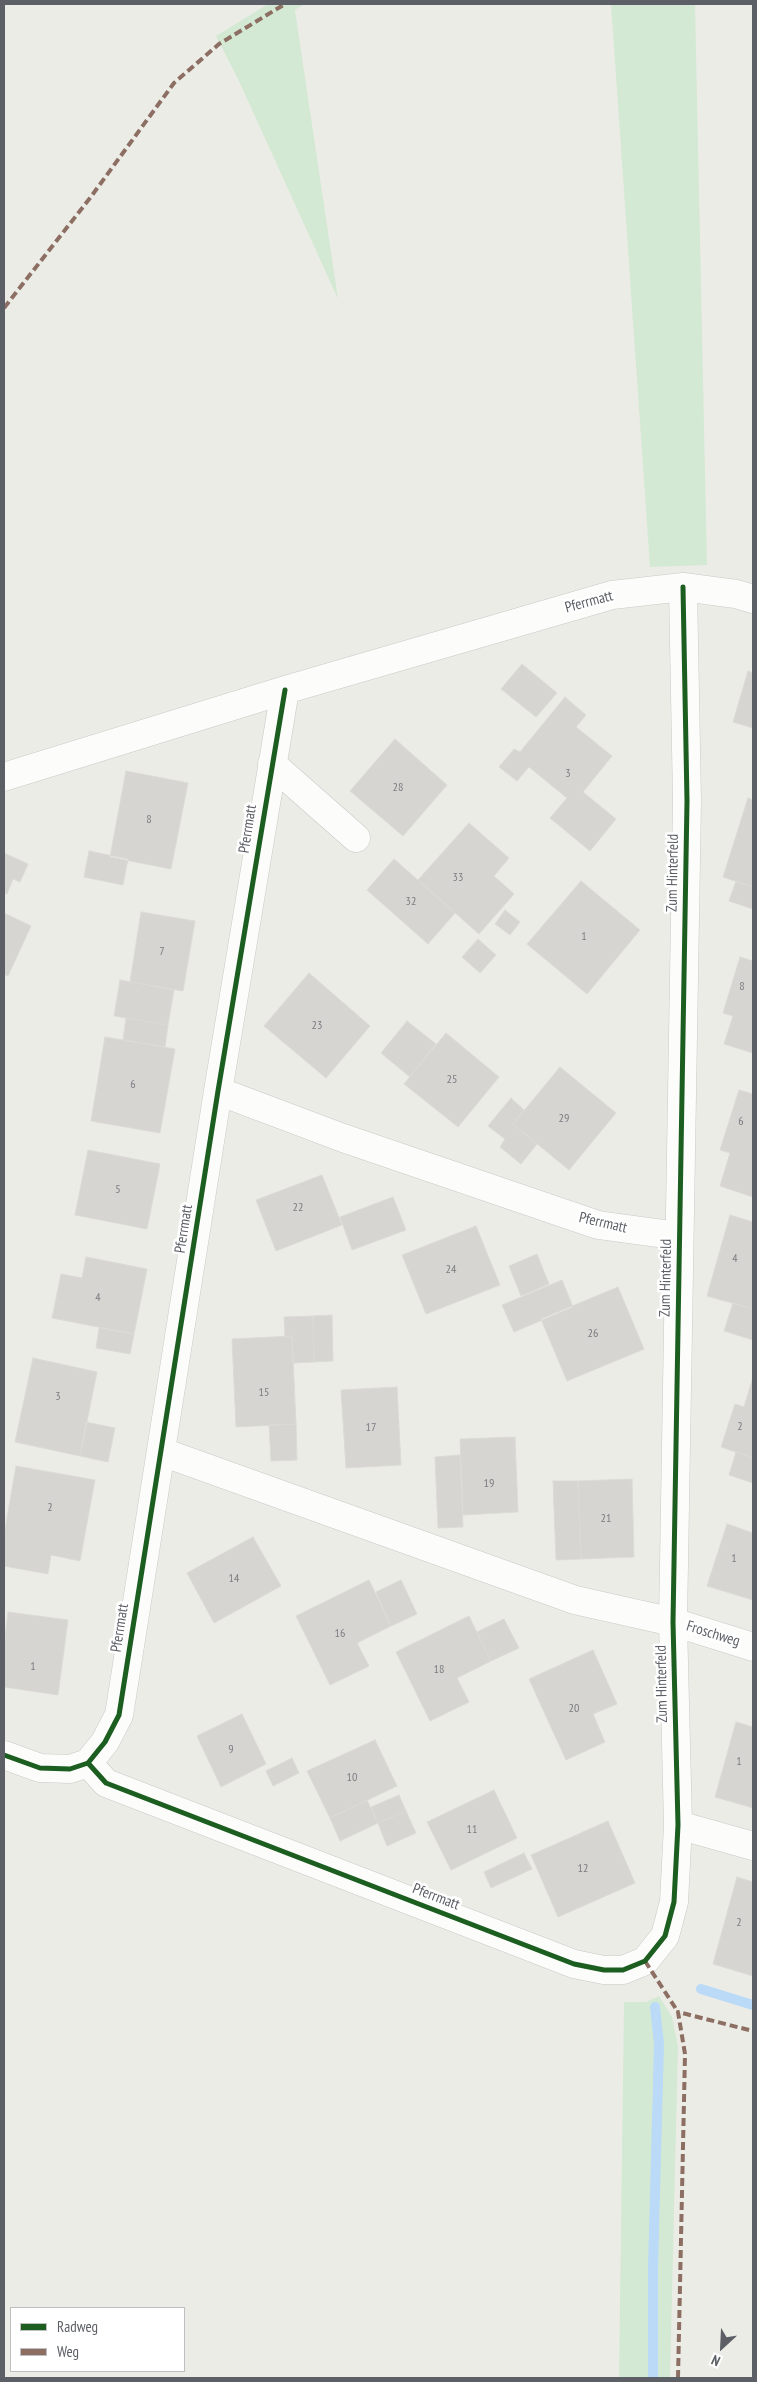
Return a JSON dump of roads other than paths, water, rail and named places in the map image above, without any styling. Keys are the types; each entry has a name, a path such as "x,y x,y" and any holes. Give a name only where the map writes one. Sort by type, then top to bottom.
{"street":[{"name":"Pferrmatt","path":"4,777 285,690 612,595 682,587 736,594 753,599"},
{"name":"Zum Hinterfeld","path":"645,1961 665,1936 674,1902 678,1825 673,1622 687,801 682,587"},
{"name":"Pferrmatt","path":"285,690 218,1091 119,1715 105,1742 88,1763 106,1783 574,1964 604,1970 623,1970 645,1961"},
{"path":"272,764 356,838"},
{"name":"Pferrmatt","path":"218,1091 343,1138 598,1225 679,1236"},
{"path":"162,1452 575,1600 673,1622"},
{"name":"Froschweg","path":"673,1622 753,1647"},
{"path":"4,1755 40,1768 70,1769 88,1763"},
{"path":"678,1825 753,1846"}],"waterway":[{"path":"701,1989 753,2005"},
{"path":"653,2378 653,2268 659,2044 655,2007"}]}
